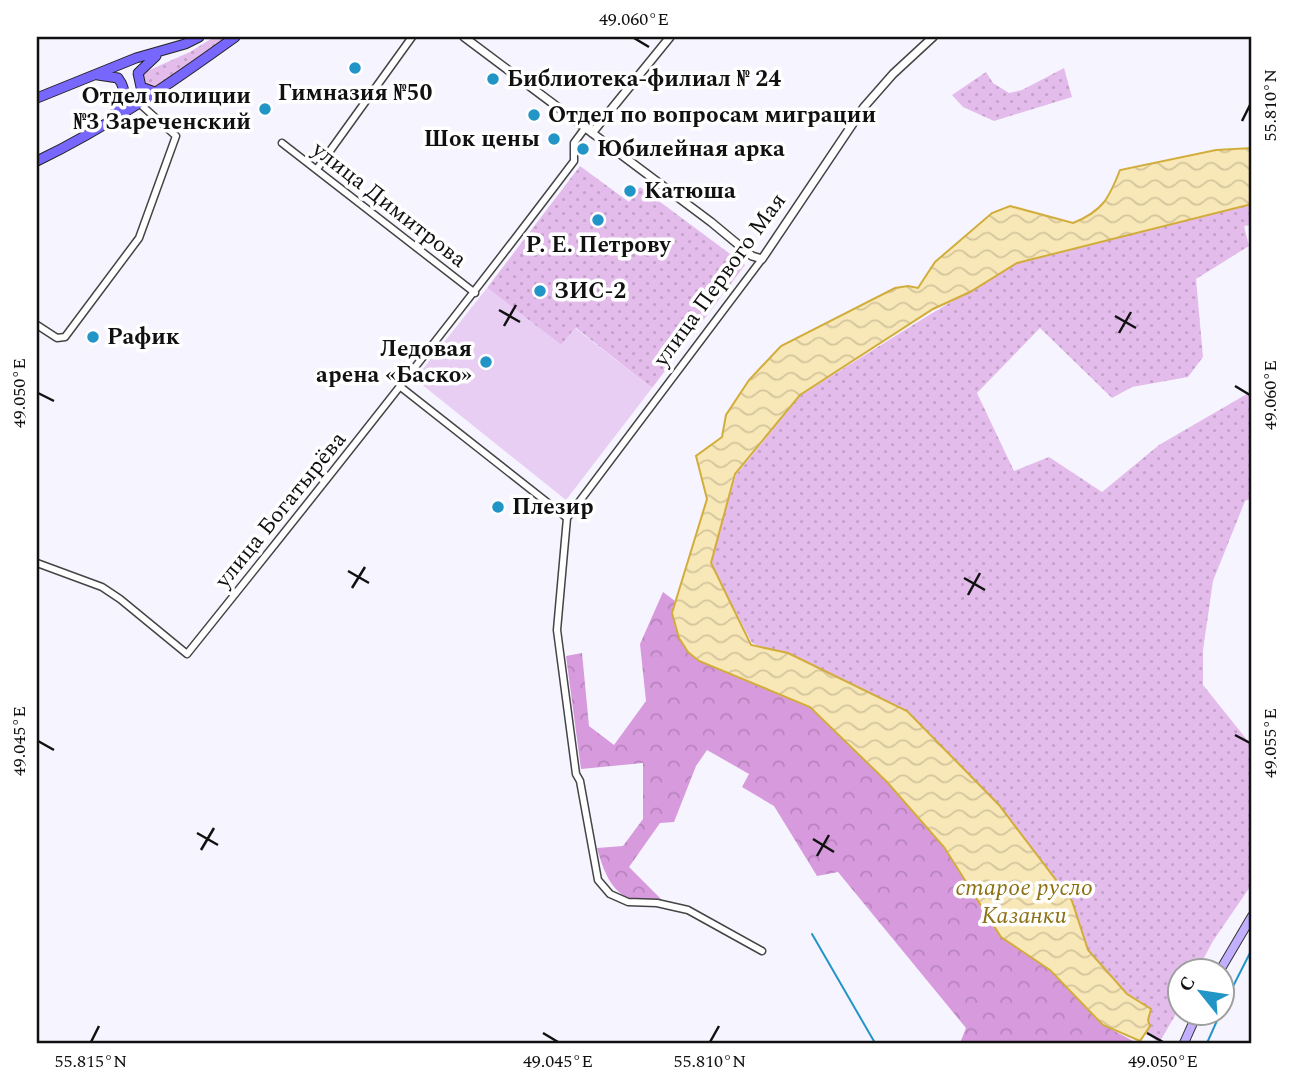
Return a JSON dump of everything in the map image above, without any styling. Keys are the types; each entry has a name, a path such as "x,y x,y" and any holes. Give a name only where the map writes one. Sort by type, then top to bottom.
{"main road":[{"path":"37,98 136,58 185,44 198,37"},
{"path":"37,161 140,104 235,37"},
{"path":"157,93 141,87 138,73 142,66 161,52"},
{"path":"96,75 118,78 124,86 125,97 106,125"},
{"path":"1227,958 1252,916"}],"street":[{"path":"317,169 412,37"},
{"path":"464,37 752,256 762,259"},
{"path":"589,130 670,37"},
{"name":"улица Первого Мая","path":"567,518 762,259 864,107 892,74 933,37"},
{"path":"37,325 57,338 65,337 139,238 176,136 140,104"},
{"name":"улица Богатырёва","path":"37,563 102,587 120,598 187,654 475,293 575,161 574,143 589,130"},
{"name":"улица Димитрова","path":"282,143 475,293"},
{"path":"402,387 567,518 557,630 576,774 580,781 598,880 610,894 628,902 657,903 688,910 762,951"}],"shaded area":[{"path":"214,37 229,37 154,88 143,84 142,76 145,72 190,52"},
{"path":"1064,68 1072,97 994,121 963,107 952,95 986,72 993,83 1009,93 1022,90"},
{"path":"580,166 629,202 640,187 745,265 652,388 576,328 561,345 487,288"},
{"path":"1252,204 1252,225 1244,226 1249,246 1196,279 1203,357 1188,377 1132,387 1112,398 1040,328 977,393 1014,471 1049,457 1102,492 1159,445 1252,391 1252,498 1245,501 1213,581 1203,650 1203,685 1252,746 1252,884 1204,958 1166,958 1168,1028 1159,1043 1145,1032 1149,1029 1142,1002 1127,994 1088,950 1072,901 907,711 752,643 710,563 736,475 801,395 1017,263"},
{"path":"487,288 561,345 575,328 652,388 566,500 415,379"}],"green space":[{"path":"663,592 675,601 676,625 693,656 699,661 810,707 887,782 944,847 1001,937 1050,970 1103,1025 1137,1043 960,1043 966,1028 838,872 817,876 774,806 742,787 749,774 707,750 696,766 674,822 660,823 629,867 662,900 634,900 619,892 605,872 597,848 623,846 643,819 643,763 581,769 566,656 582,653 589,726 614,745 646,701 640,644"}],"water":[{"name":"старое русло Казанки","path":"1252,148 1252,204 1017,263 970,292 933,309 800,395 735,474 711,563 751,645 788,653 907,711 999,805 1072,901 1088,950 1127,994 1151,1009 1148,1020 1150,1026 1140,1041 1103,1025 1050,970 1001,937 944,847 887,782 810,707 699,661 688,652 679,638 672,613 707,499 696,456 722,437 726,415 749,380 781,346 895,288 918,288 935,262 992,213 1010,206 1073,223 1091,214 1104,202 1120,170 1216,150"}],"railway":[{"path":"812,934 875,1043"},
{"path":"1236,980 1252,949"},
{"path":"1207,1043 1214,1028"}],"place":[{"name":"Гимназия №50","path":"355,68"},
{"name":"Библиотека-филиал № 24","path":"493,79"},
{"name":"Отдел полиции №3 Зареченский","path":"265,109"},
{"name":"Отдел по вопросам миграции","path":"534,115"},
{"name":"Шок цены","path":"554,139"},
{"name":"Юбилейная арка","path":"583,149"},
{"name":"Катюша","path":"630,191"},
{"name":"Р. Е. Петрову","path":"598,220"},
{"name":"ЗИС-2","path":"540,291"},
{"name":"Рафик","path":"93,337"},
{"name":"Ледовая арена «Баско»","path":"486,362"},
{"name":"Плезир","path":"498,507"}]}
